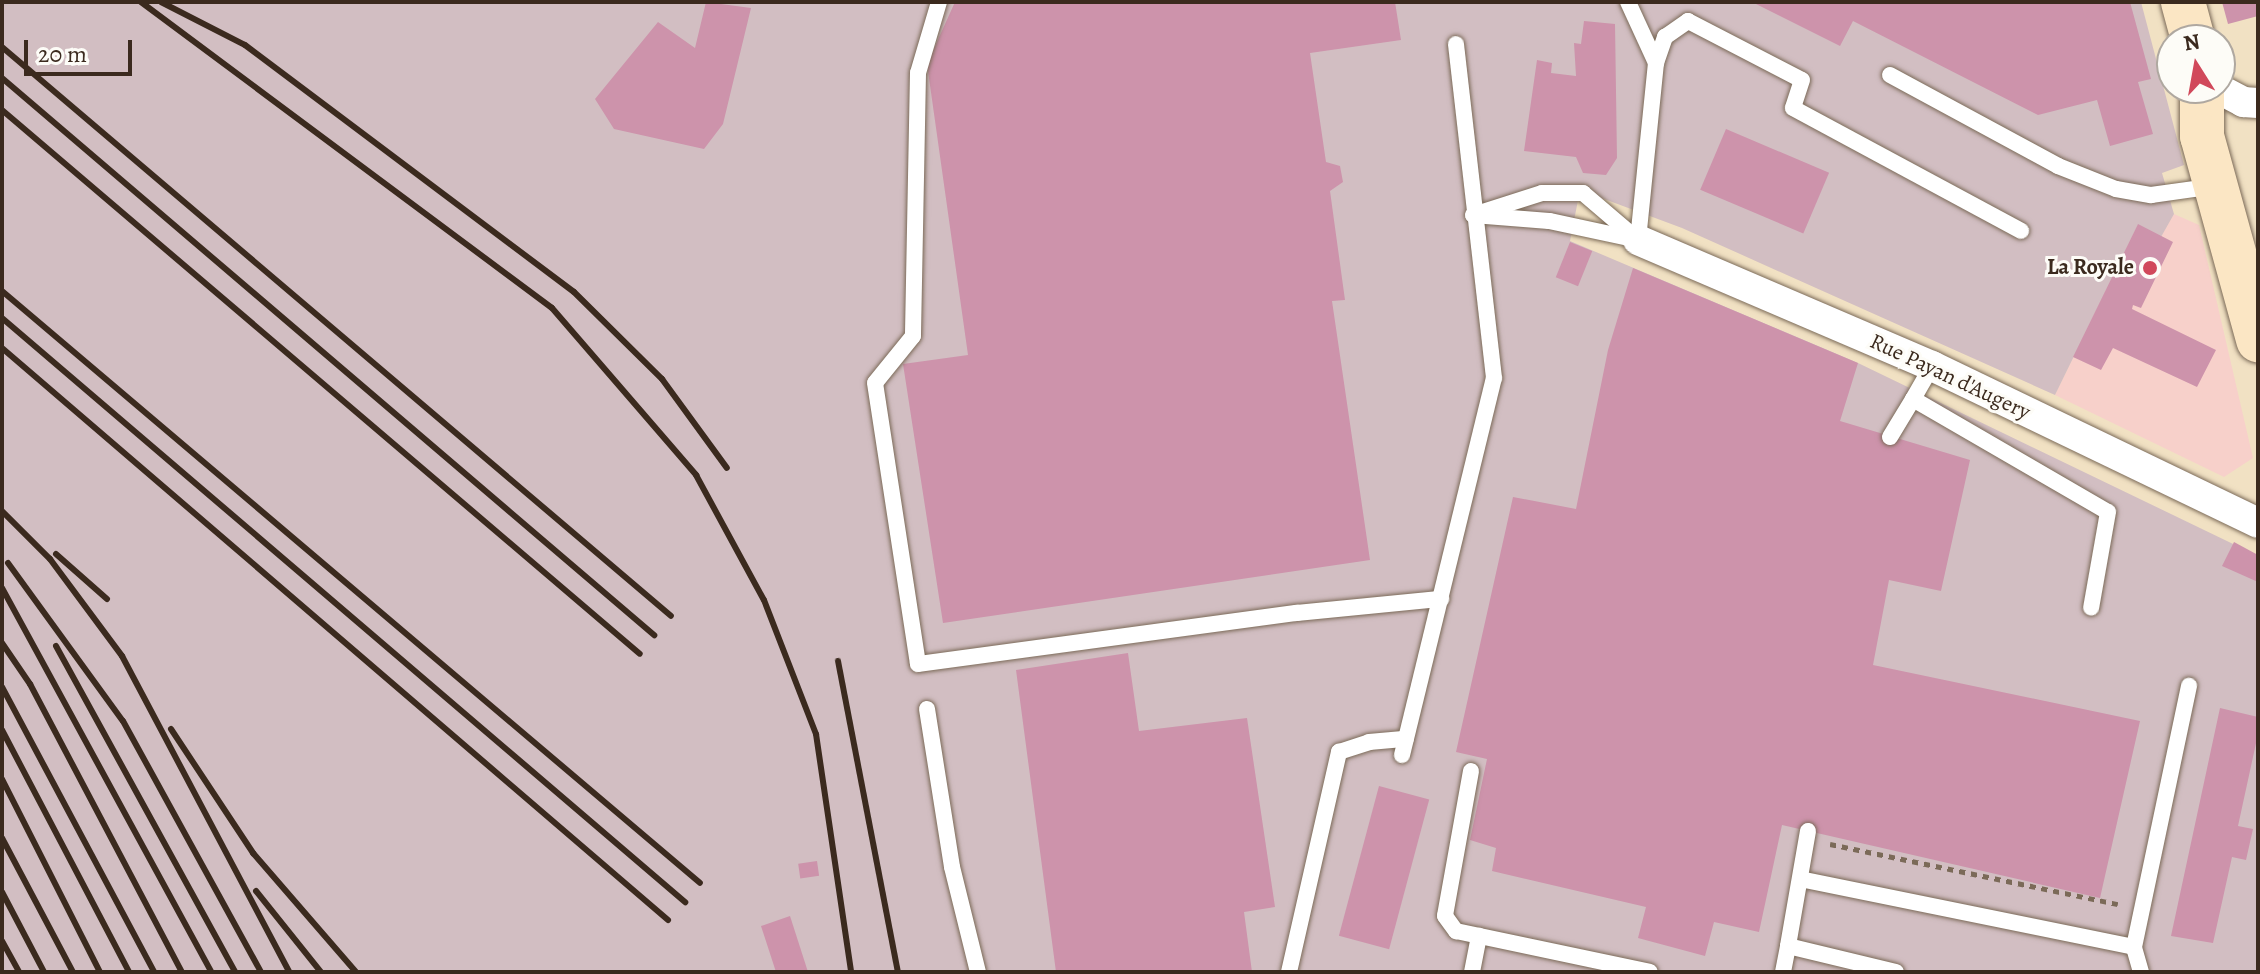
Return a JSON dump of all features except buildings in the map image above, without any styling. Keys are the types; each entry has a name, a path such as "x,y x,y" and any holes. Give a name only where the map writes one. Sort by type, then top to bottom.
{"street":[{"path":"2183,2 2189,24"},
{"path":"2236,98 2258,103"},
{"path":"2202,104 2202,136 2250,278 2257,335"},
{"name":"Rue Payan d'Augery","path":"1638,240 1932,366 2243,520 2258,523"}],"lane":[{"path":"939,2 918,73 913,336 875,383 918,664 1297,613 1441,599"},
{"path":"1628,2 1656,63"},
{"path":"1638,240 1656,63 1665,37 1688,21 1802,80 1793,108 2021,231"},
{"path":"1289,972 1339,752 1369,742 1404,747 1494,378 1473,215 1456,44"},
{"path":"1890,75 2058,166 2116,189 2151,195 2217,186"},
{"path":"1473,215 1542,193 1583,193 1638,240"},
{"path":"1473,215 1549,221 1638,240"},
{"path":"1890,437 1932,366"},
{"path":"1913,399 2108,512 2091,608"},
{"path":"2141,972 2128,946 2189,686"},
{"path":"927,709 952,867 978,972"},
{"path":"1471,771 1445,916 1456,931 1650,972"},
{"path":"1783,972 1808,835"},
{"path":"1800,879 2128,946"},
{"path":"1472,972 1479,936"},
{"path":"1788,946 1896,972"}],"path":[{"path":"1808,835 2129,907 2128,946"}],"shaded area":[{"path":"2,2 2141,2 2156,59 2156,104 2168,104 2184,165 2162,173 2174,214 2161,237 2138,225 2055,395 1682,228 1580,190 1570,241 1858,363 2258,556 2256,972 2,972"},
{"path":"2174,214 2199,225 2253,458 2224,477 2055,395 2138,224 2161,236"}],"railway":[{"path":"141,2 552,308 696,475 764,600 816,734 851,972"},
{"path":"161,2 245,45 574,292 662,379 727,468"},
{"path":"2,47 671,616"},
{"path":"2,78 654,635"},
{"path":"2,110 640,654"},
{"path":"2,291 700,883"},
{"path":"2,318 685,902"},
{"path":"2,348 668,920"},
{"path":"2,511 50,559 122,656 289,972"},
{"path":"56,554 107,599"},
{"path":"8,563 123,721 261,972"},
{"path":"2,588 211,972"},
{"path":"2,643 30,684 182,972"},
{"path":"56,646 235,972"},
{"path":"838,661 898,972"},
{"path":"2,687 154,972"},
{"path":"171,729 253,853 356,972"},
{"path":"2,730 129,972"},
{"path":"2,779 100,972"},
{"path":"2,838 73,972"},
{"path":"256,891 321,972"},
{"path":"2,892 44,972"},
{"path":"2,941 19,972"}],"place":[{"name":"La Royale","path":"2150,268"}]}
